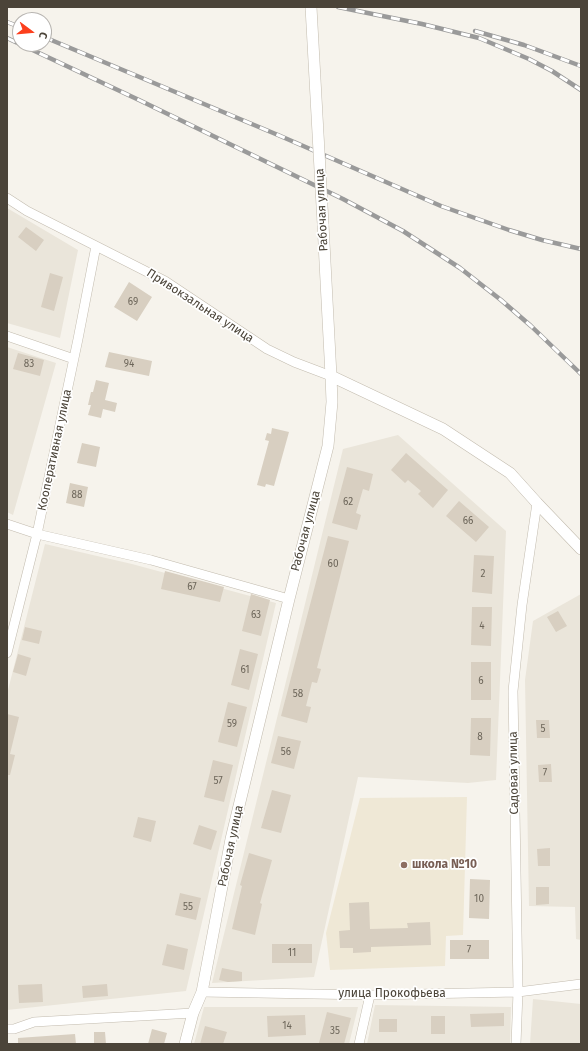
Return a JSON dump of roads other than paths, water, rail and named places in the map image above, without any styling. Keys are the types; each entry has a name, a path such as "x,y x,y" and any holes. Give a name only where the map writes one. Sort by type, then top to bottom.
{"street":[{"name":"Рабочая улица","path":"185,1044 193,1013 202,992 231,839 289,599 328,446 332,402 331,376 311,7"},
{"name":"Привокзальная улица","path":"7,198 26,211 165,281 267,349 294,362 331,376"},
{"name":"Кооперативная улица","path":"7,653 37,534 96,246"},
{"path":"7,336 74,359"},
{"path":"331,376 443,429 510,473 581,549"},
{"name":"Садовая улица","path":"516,1044 518,992 513,691 522,605 537,503"},
{"path":"7,524 37,534 151,560 289,599"},
{"name":"улица Прокофьева","path":"202,992 370,995 518,992 581,984"},
{"path":"359,1044 370,995"},
{"path":"7,1029 14,1029 34,1022 193,1013"}],"railway":[{"path":"338,7 422,24 479,38 529,59 552,71 581,90"},
{"path":"7,22 12,24"},
{"path":"475,31 524,45 581,66"},
{"path":"7,38 343,199 403,231 460,268 501,300 531,326 581,374"},
{"path":"52,40 278,135 441,206 509,230 542,240 581,249"}],"place":[{"name":"школа №10","path":"404,865"}]}
